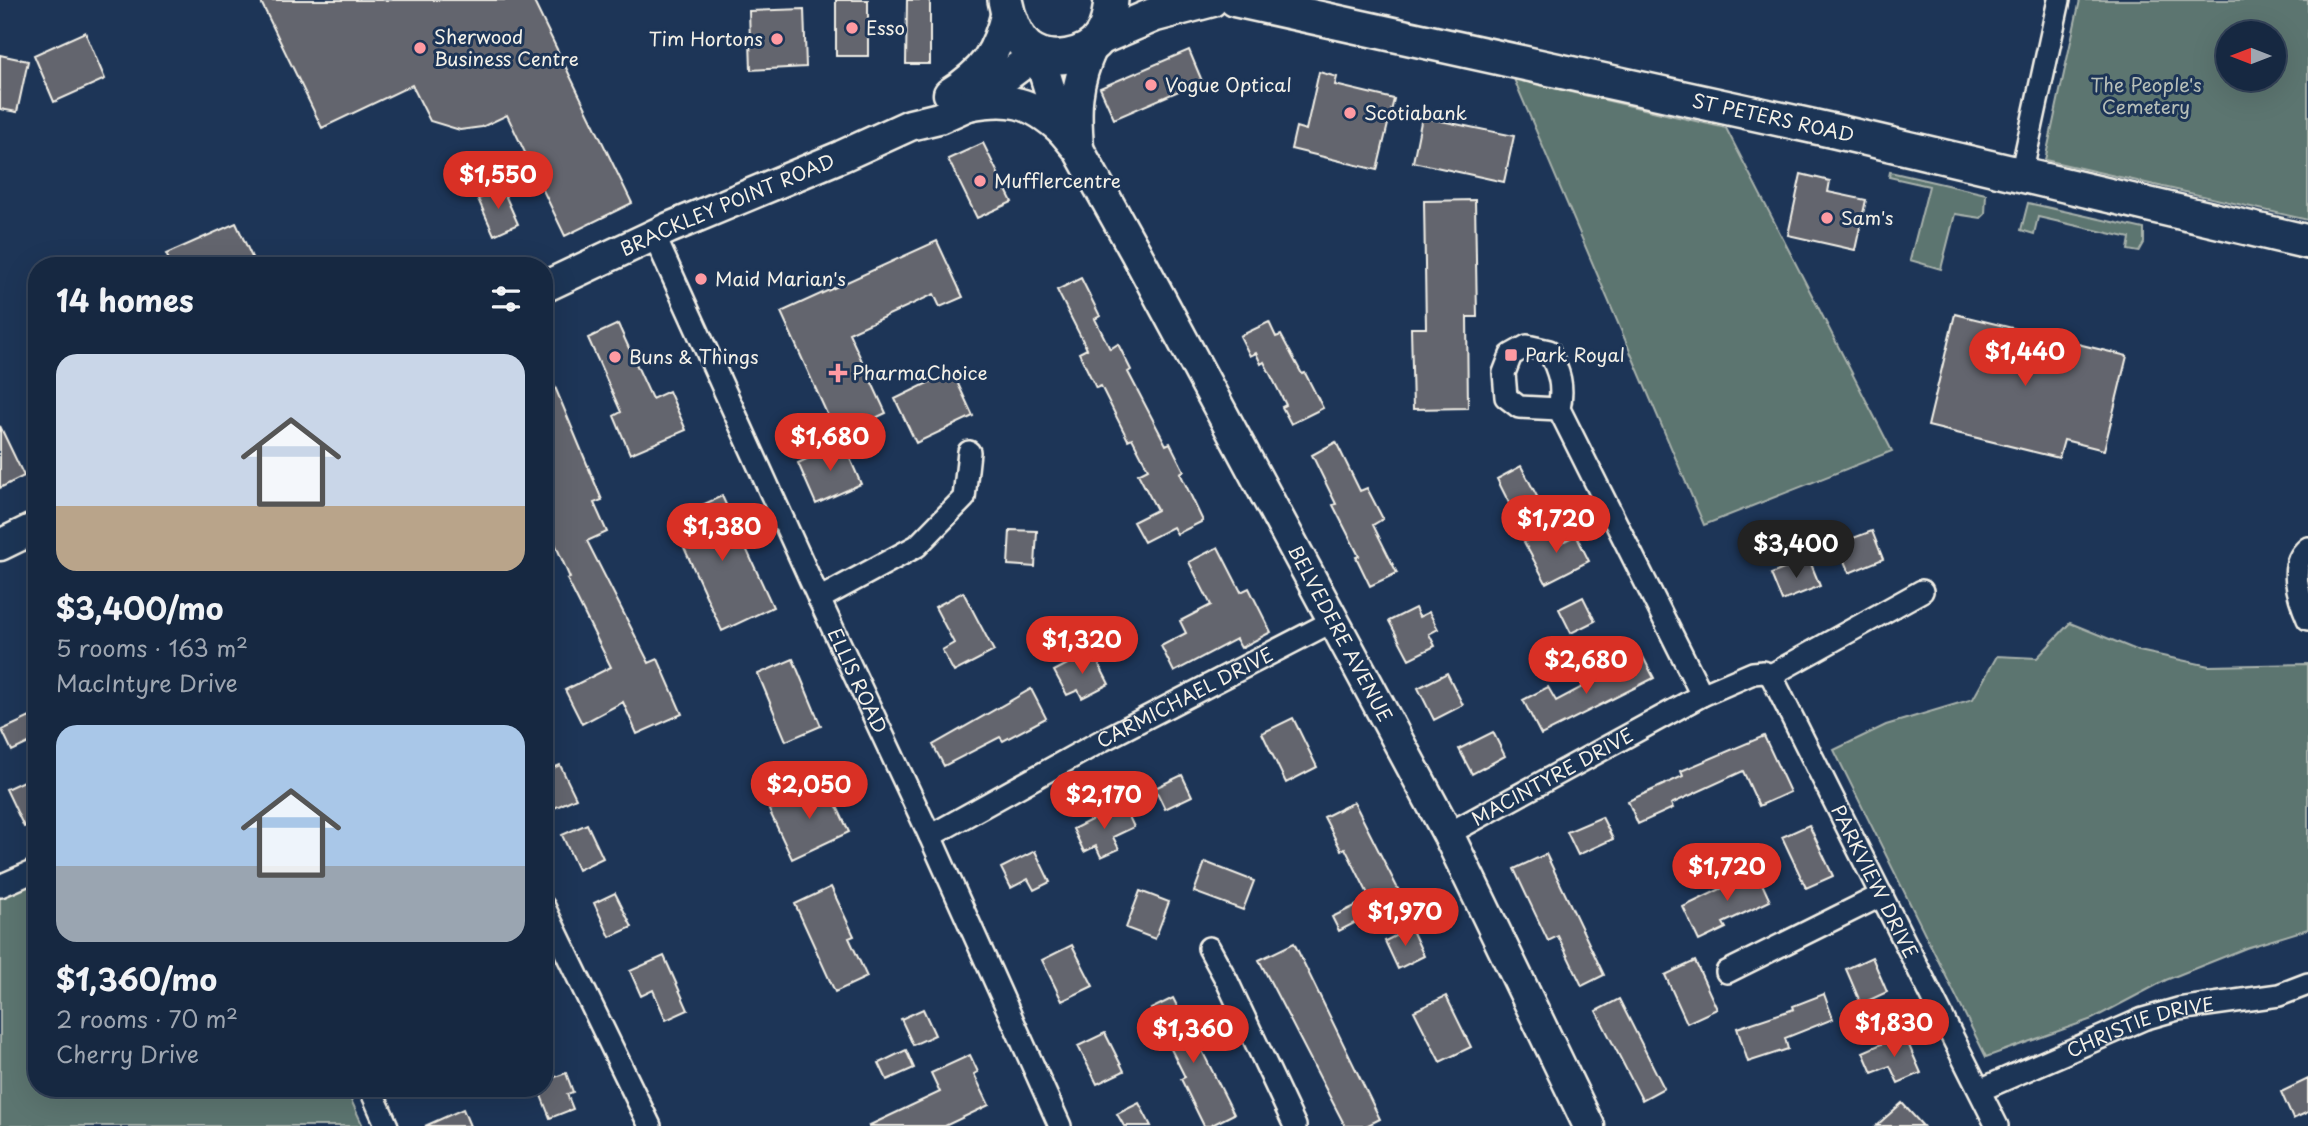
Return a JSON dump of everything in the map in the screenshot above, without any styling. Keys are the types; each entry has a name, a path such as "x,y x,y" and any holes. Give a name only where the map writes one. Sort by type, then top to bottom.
{"main road":[{"path":"1096,42 1107,23 1111,0"},
{"path":"1006,6 1020,40 1038,55 1072,56 1154,15 1211,0"},
{"name":"ST PETERS ROAD","path":"1237,0 1834,131 2308,242"},
{"name":"BRACKLEY POINT ROAD","path":"910,125 966,82 991,57 998,45 1006,6"},
{"name":"BELVEDERE AVENUE","path":"1070,139 1076,94 1084,64 1096,42"},
{"name":"BELVEDERE AVENUE","path":"1038,55 1070,139 1448,834 1588,1126"},
{"name":"BRACKLEY POINT ROAD","path":"553,283 654,235 910,125 939,118 968,105 1038,55"},
{"path":"968,105 990,101 1026,104 1070,139"},
{"path":"0,545 28,531"}],"street":[{"path":"2021,175 2059,0"},
{"name":"ELLIS ROAD","path":"654,235 930,836 1056,1125"},
{"path":"1559,408 1702,695"},
{"path":"819,599 917,546 964,498 969,452"},
{"path":"2308,548 2302,552 2297,564 2297,585 2308,619"},
{"path":"1771,675 1922,591"},
{"name":"CARMICHAEL DRIVE","path":"930,836 1103,740 1333,621"},
{"name":"MACINTYRE DRIVE","path":"1448,834 1702,695 1753,673 1771,675"},
{"name":"PARKVIEW DRIVE","path":"1771,675 1997,1126"},
{"path":"0,887 28,874"},
{"path":"1727,972 1881,895"},
{"path":"553,926 650,1126"},
{"path":"1209,948 1295,1126"},
{"name":"CHRISTIE DRIVE","path":"1980,1090 2143,1019 2178,1009 2279,995 2308,985"},
{"path":"374,1097 387,1126"}],"green space":[{"name":"The People's Cemetery","path":"2080,0 2308,0 2308,220 2045,160"},
{"path":"1514,79 1726,128 1892,451 1704,525"},
{"path":"1890,172 1986,194 1985,214 1981,218 1955,214 1941,269 1910,260 1929,186 1889,177"},
{"path":"2028,203 2144,229 2144,243 2139,252 2128,250 2130,238 2038,217 2034,234 2021,230"},
{"path":"2070,623 2139,651 2209,666 2308,664 2308,929 2246,948 2166,980 2092,1019 1986,1057 1834,750 1886,725 1973,699 1997,656 2037,658"},
{"path":"28,885 28,1097 350,1097 363,1126 0,1126 0,897"}],"building":[{"name":"Sherwood Business Centre","path":"260,0 533,0 632,203 565,236 507,115 482,127 460,130 430,121 412,85 322,128"},
{"name":"Esso","path":"836,0 868,0 868,56 836,56"},
{"path":"907,0 930,0 930,64 906,64"},
{"name":"Tim Hortons","path":"804,9 806,67 751,70 749,11"},
{"path":"85,32 105,79 54,102 34,55"},
{"name":"Vogue Optical","path":"1189,50 1202,81 1114,119 1100,88"},
{"path":"0,55 28,61 17,112 0,109"},
{"name":"Scotiabank","path":"1319,72 1337,77 1335,85 1394,99 1377,170 1291,149 1296,127 1306,130"},
{"path":"1422,117 1514,136 1504,182 1413,162"},
{"name":"Mufflercentre","path":"983,143 1012,202 977,218 948,159"},
{"name":"Sam's","path":"1801,174 1830,181 1828,192 1866,200 1855,250 1788,235"},
{"path":"502,188 518,224 494,235 478,199"},
{"path":"1475,200 1477,317 1467,317 1468,408 1413,409 1411,328 1426,328 1424,201"},
{"path":"236,223 252,257 168,257 166,254"},
{"name":"PharmaChoice","path":"937,241 963,297 940,307 934,294 849,333 886,413 837,436 781,312"},
{"path":"1081,278 1100,316 1095,319 1110,349 1118,344 1131,370 1128,372 1166,445 1170,443 1184,471 1180,473 1203,521 1177,534 1173,527 1144,542 1133,522 1157,510 1138,474 1148,469 1132,438 1128,440 1101,386 1096,388 1079,353 1087,349 1057,290"},
{"path":"1955,314 2127,356 2104,450 2064,440 2059,458 1928,426"},
{"path":"1269,322 1276,337 1281,335 1302,374 1305,373 1323,408 1291,424 1282,407 1286,405 1264,362 1261,364 1256,353 1250,356 1240,336"},
{"path":"618,324 652,399 669,391 686,430 630,454 614,416 621,412 588,338"},
{"path":"952,371 973,416 916,443 895,399"},
{"path":"555,387 602,500 594,503 607,532 587,541 649,663 658,659 682,714 637,734 623,702 582,724 565,690 611,667 567,579 570,578 553,539"},
{"path":"0,426 24,476 0,488"},
{"path":"843,442 861,484 816,504 798,463"},
{"path":"1336,442 1360,491 1367,488 1383,519 1373,525 1397,573 1370,586 1356,557 1359,556 1333,505 1336,504 1312,455"},
{"path":"1521,466 1540,502 1515,515 1497,479"},
{"path":"722,496 773,607 722,631 671,519"},
{"path":"1551,528 1559,544 1576,535 1589,561 1546,583 1524,542"},
{"path":"1010,530 1037,531 1035,567 1008,565"},
{"path":"1872,531 1883,559 1849,573 1837,544"},
{"path":"1218,547 1241,592 1249,588 1271,632 1241,648 1236,639 1174,672 1161,646 1186,633 1180,621 1211,605 1189,562"},
{"path":"1809,559 1820,586 1782,601 1771,574"},
{"path":"963,592 994,651 954,672 942,650 954,643 935,607"},
{"path":"1583,597 1595,621 1571,633 1559,609"},
{"path":"1415,608 1419,617 1429,612 1438,629 1429,634 1435,646 1409,659 1389,621"},
{"path":"1092,651 1109,684 1082,698 1078,690 1067,695 1054,671"},
{"path":"1642,655 1654,678 1541,735 1523,700 1548,687 1556,701"},
{"path":"793,659 821,726 786,741 758,674"},
{"path":"1447,673 1463,705 1434,720 1418,688"},
{"path":"1031,689 1046,718 1003,741 1000,737 944,766 933,745"},
{"path":"28,718 28,743 12,751 2,730"},
{"path":"1293,718 1317,767 1286,783 1262,733"},
{"path":"1493,732 1505,756 1472,774 1459,749"},
{"path":"1764,736 1790,792 1759,806 1743,771 1671,804 1673,808 1638,824 1628,801 1683,776 1681,771"},
{"path":"560,765 576,798 553,809 553,768"},
{"path":"1182,775 1192,796 1165,809 1155,788"},
{"path":"28,779 28,825 24,827 6,789"},
{"path":"826,783 849,832 792,859 769,810"},
{"path":"1354,802 1399,891 1373,904 1345,848 1341,850 1324,817"},
{"path":"1123,804 1134,827 1113,837 1119,849 1101,857 1096,846 1084,852 1073,829"},
{"path":"1602,817 1613,839 1578,855 1567,832"},
{"path":"587,824 603,858 578,870 562,835"},
{"path":"1809,825 1833,876 1806,888 1782,837"},
{"path":"1035,851 1050,882 1034,890 1028,879 1011,888 1001,868"},
{"path":"1546,854 1604,975 1582,986 1558,936 1548,941 1514,869"},
{"path":"1205,862 1254,881 1243,910 1194,892"},
{"path":"1753,864 1770,901 1723,923 1726,928 1699,941 1683,907 1731,884 1727,876"},
{"path":"831,887 854,936 849,938 867,977 835,992 795,904"},
{"path":"1140,891 1169,902 1155,939 1126,928"},
{"path":"615,893 632,927 610,937 594,903"},
{"path":"1357,905 1364,918 1339,931 1332,917"},
{"path":"1411,928 1424,956 1398,969 1385,941"},
{"path":"1294,943 1380,1119 1366,1126 1345,1126 1259,960"},
{"path":"1072,945 1093,986 1062,1001 1042,960"},
{"path":"664,956 688,1010 666,1020 653,990 641,996 630,971"},
{"path":"1872,957 1887,992 1861,1004 1846,969"},
{"path":"1695,961 1717,1009 1687,1023 1665,975"},
{"path":"1824,994 1833,1019 1785,1038 1788,1049 1748,1062 1737,1028 1794,1009 1793,1006"},
{"path":"1446,996 1471,1047 1440,1062 1414,1011"},
{"path":"1173,998 1234,1114 1210,1126 1204,1126 1181,1079 1185,1077 1151,1009"},
{"path":"1619,999 1664,1088 1642,1100 1596,1011"},
{"path":"923,1009 935,1035 913,1045 901,1019"},
{"path":"1105,1033 1124,1071 1097,1084 1078,1046"},
{"path":"1904,1034 1921,1073 1898,1083 1890,1066 1872,1073 1863,1052"},
{"path":"906,1050 914,1068 887,1080 879,1063"},
{"path":"970,1055 978,1072 974,1074 989,1105 945,1126 868,1126 940,1092 931,1073"},
{"path":"566,1073 573,1092 567,1094 573,1109 550,1118 542,1097 553,1097 553,1078"},
{"path":"2308,1079 2308,1112 2293,1119 2281,1092"},
{"path":"1139,1103 1151,1126 1124,1126 1117,1114"},
{"path":"1902,1103 1923,1126 1876,1126"},
{"path":"463,1109 470,1126 425,1126"}],"place":[{"name":"Esso","path":"852,28"},
{"name":"Tim Hortons","path":"777,39"},
{"name":"Sherwood Business Centre","path":"420,48"},
{"name":"Vogue Optical","path":"1151,85"},
{"name":"Scotiabank","path":"1350,113"},
{"name":"Mufflercentre","path":"980,181"},
{"name":"Sam's","path":"1827,218"},
{"name":"Maid Marian's","path":"701,279"},
{"name":"Park Royal","path":"1511,355"},
{"name":"Buns & Things","path":"615,357"},
{"name":"PharmaChoice","path":"838,373"}]}
